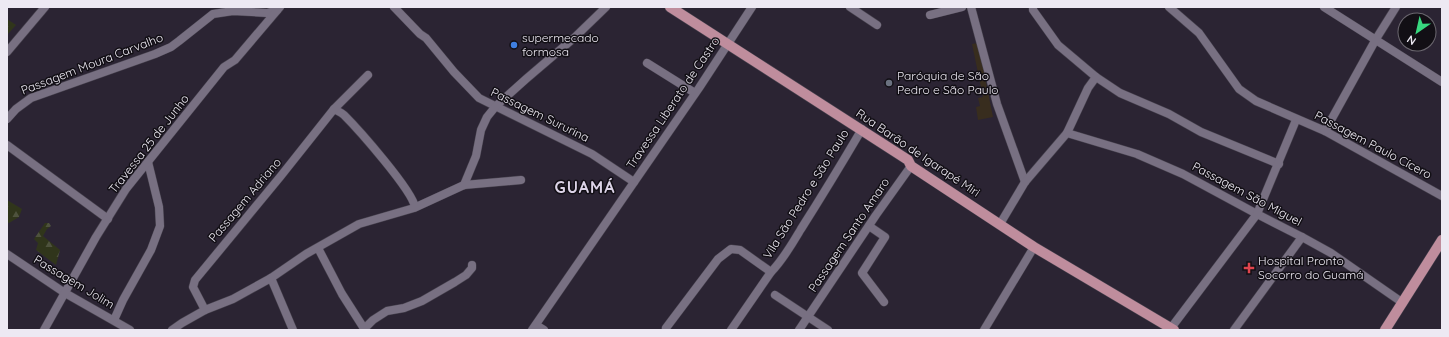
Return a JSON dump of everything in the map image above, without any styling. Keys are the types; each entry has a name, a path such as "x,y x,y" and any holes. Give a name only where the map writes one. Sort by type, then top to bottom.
{"main road":[{"name":"Rua Barão de Igarapé Miri","path":"670,7 862,129 908,160 911,166 1034,247 1172,329"},
{"path":"1385,330 1441,244"}],"street":[{"path":"7,52 45,7"},
{"name":"Passagem Sururina","path":"394,7 420,34 426,38 454,72 479,98 592,154 634,182"},
{"path":"464,185 476,156 481,130 487,117 496,106 574,38 606,7"},
{"name":"Travessa Liberato de Castro","path":"534,327 695,93 752,7"},
{"path":"850,7 877,25"},
{"path":"930,15 962,7"},
{"path":"971,7 997,104 1026,182"},
{"name":"Passagem Paulo Cícero","path":"1169,7 1198,33 1239,89 1256,101 1296,120 1325,131 1442,196"},
{"path":"1324,7 1442,82"},
{"path":"1325,131 1376,39 1396,7"},
{"path":"1033,8 1058,45 1096,77 1120,93 1169,114 1201,132 1279,164"},
{"name":"Passagem Moura Carvalho","path":"7,119 16,108 31,98 171,47 214,14 234,11 267,13 278,9"},
{"name":"Travessa 25 de Junho","path":"44,330 126,189 224,67 235,60 278,9"},
{"path":"647,63 695,93"},
{"name":"Passagem Adriano","path":"204,310 193,287 195,280 334,109 368,75"},
{"path":"1000,224 1026,182 1067,133 1088,88 1096,77"},
{"path":"334,109 344,116 404,186 415,208"},
{"path":"1172,329 1257,214 1296,120"},
{"name":"Vila São Pedro e São Paulo","path":"731,330 771,272 778,265 819,201 862,129"},
{"name":"Passagem São Miguel","path":"1067,133 1137,154 1189,177 1257,214 1302,236 1331,253 1403,303"},
{"path":"7,145 108,219"},
{"path":"114,320 123,300 151,250 160,226 159,207 148,162"},
{"name":"Passagem Santo Amaro","path":"799,330 807,316 820,301 869,226 911,166"},
{"path":"172,330 204,310 233,299 271,278 297,260 360,224 415,208 464,185 521,180"},
{"path":"869,226 885,237 862,273 884,302"},
{"path":"1234,330 1302,236"},
{"path":"987,328 1034,247"},
{"path":"318,248 342,294 364,329 373,320 387,311 404,308 422,301 466,275 472,268 472,265"},
{"name":"Vila São Pedro e São Paulo","path":"666,328 718,259 731,249 740,250 771,272"},
{"name":"Passagem Jolim","path":"7,254 65,293 130,330"},
{"path":"271,278 293,330"},
{"path":"775,295 828,330"},
{"path":"534,327 544,330"}],"shaded area":[{"path":"978,43 993,117 978,120 976,107 980,106 978,98 983,97 972,44"}],"green space":[{"path":"7,19 16,25 7,35"},
{"path":"7,200 22,209 19,217 9,223 7,222"},
{"path":"45,223 49,223 51,226 47,229 43,236 60,250 56,265 36,250 38,243 34,239"}],"place":[{"name":"supermecado formosa","path":"514,45"},
{"name":"Paróquia de São Pedro e São Paulo","path":"889,83"},
{"name":"Hospital Pronto Socorro do Guamá","path":"1249,268"}],"district":[{"name":"GUAMÁ","path":"585,187"}]}
